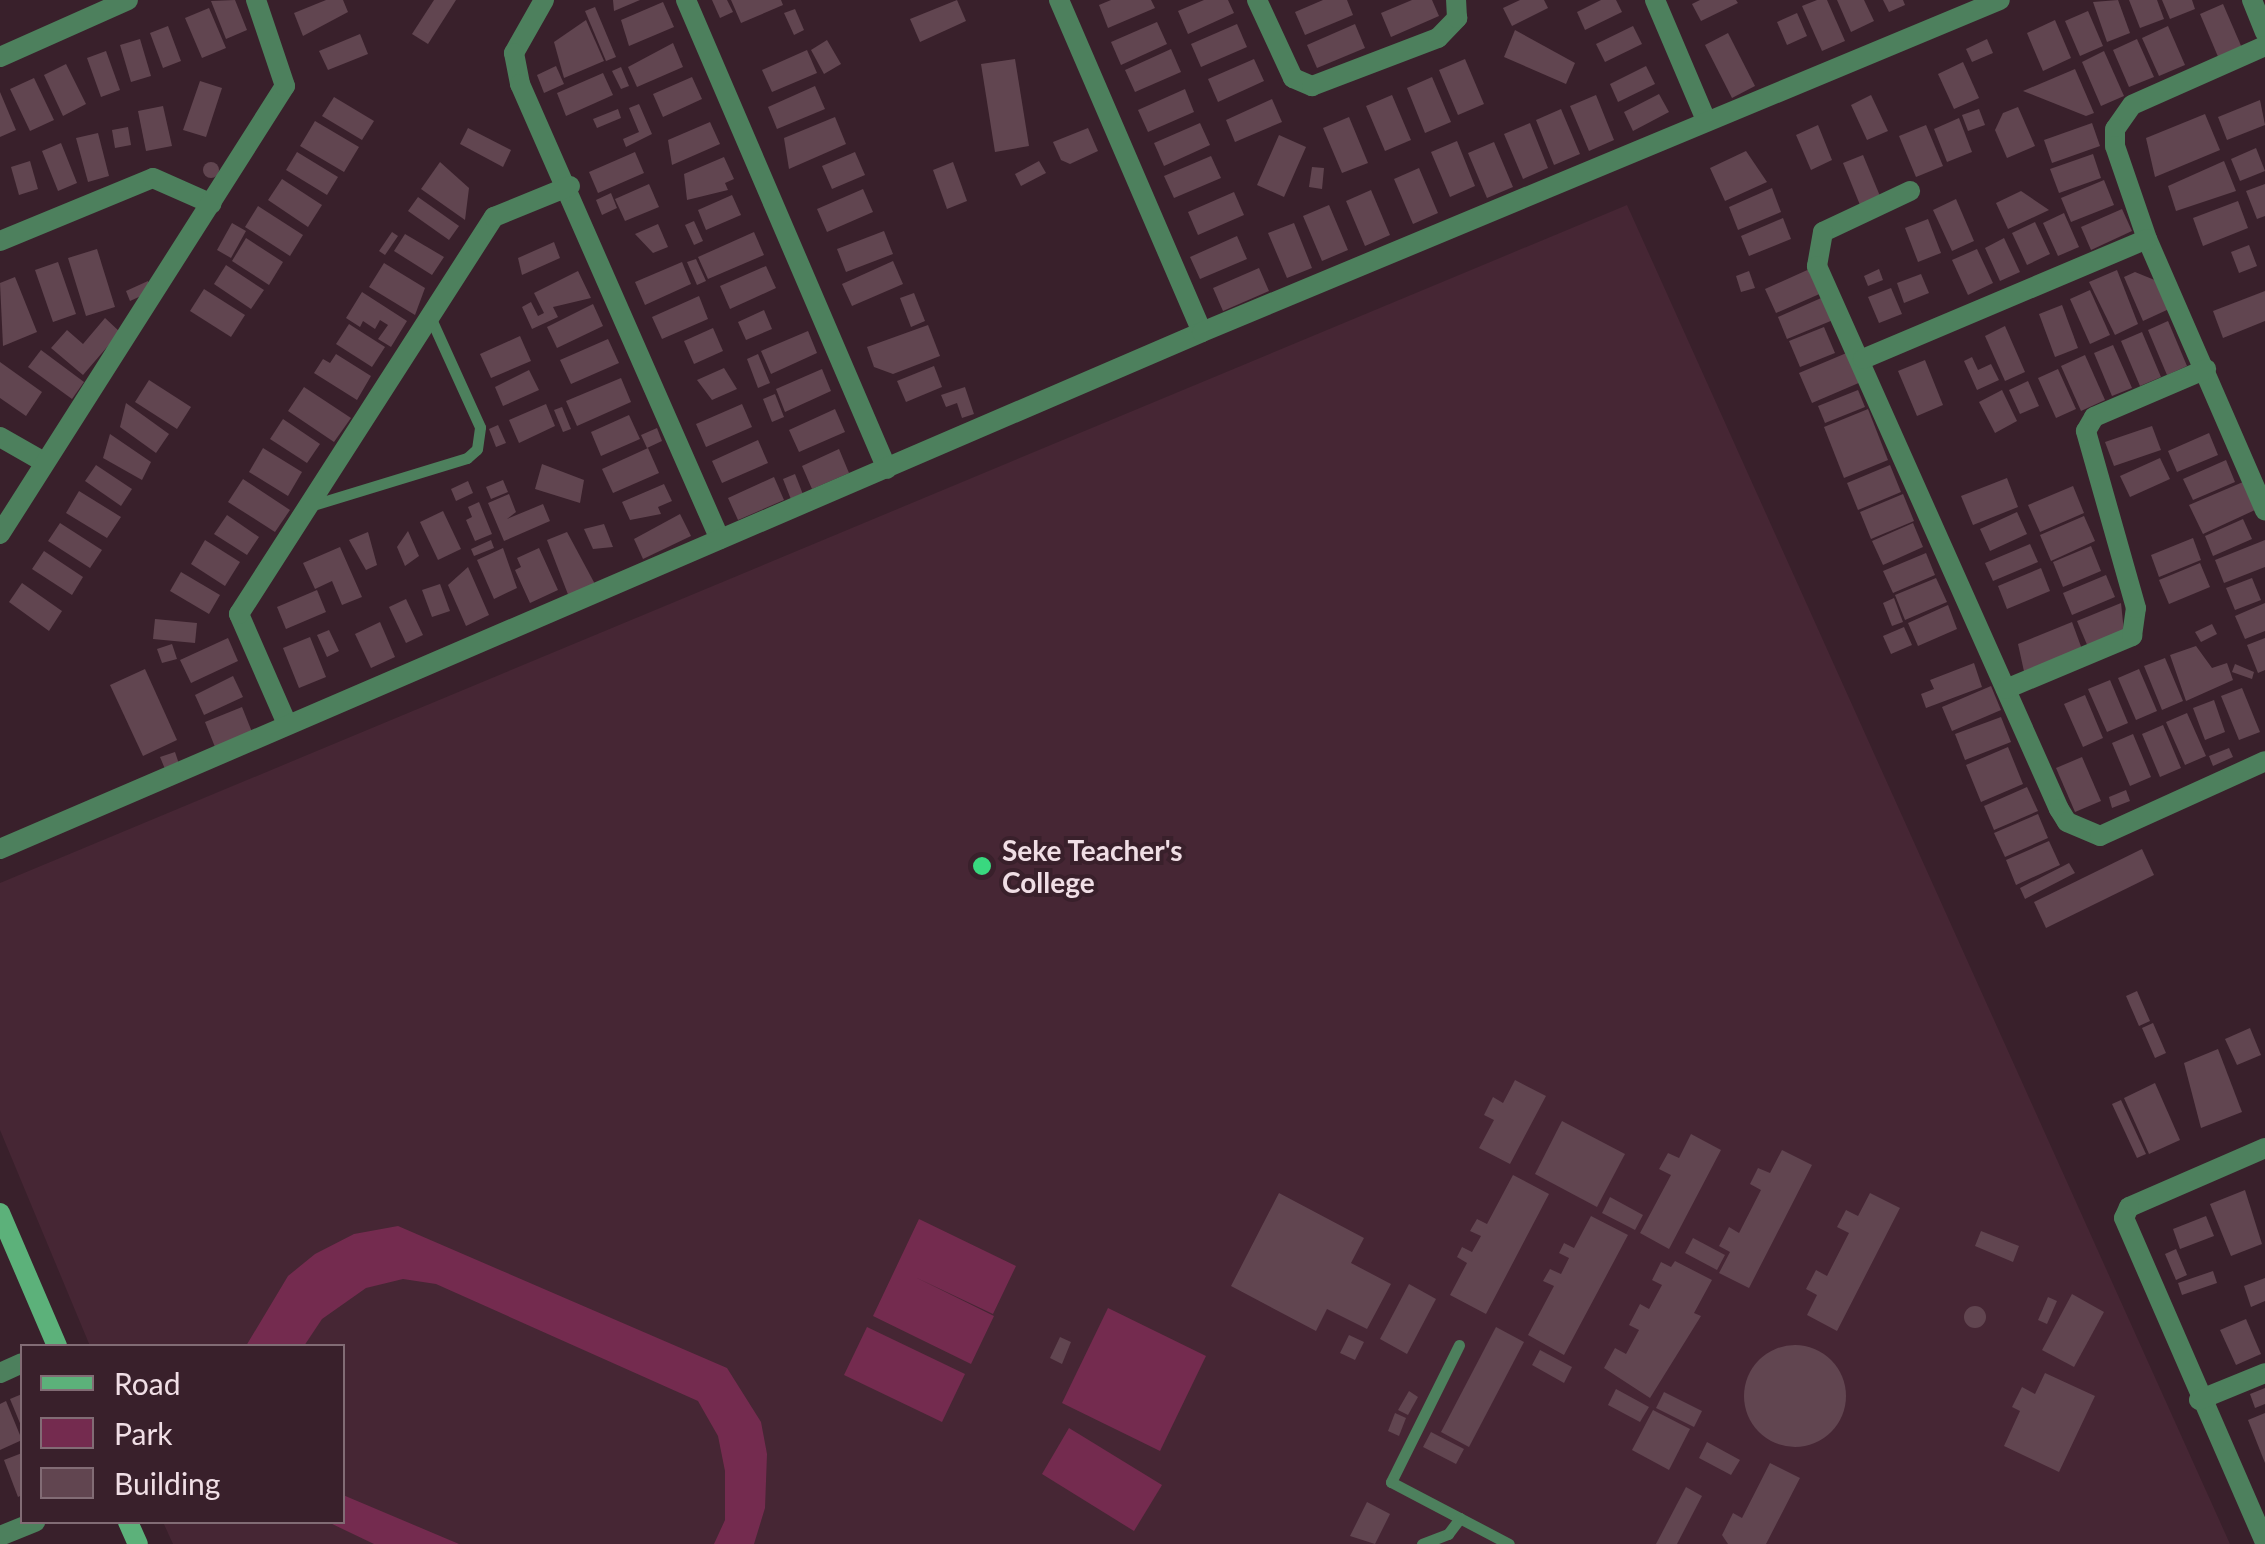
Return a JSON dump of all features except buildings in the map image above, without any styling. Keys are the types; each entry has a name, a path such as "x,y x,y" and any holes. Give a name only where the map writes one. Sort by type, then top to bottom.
{"street":[{"path":"0,57 128,0"},
{"path":"0,534 285,86 256,0"},
{"path":"544,0 514,53 520,84 570,186 720,538"},
{"path":"686,0 887,469"},
{"path":"1058,0 1202,332"},
{"path":"1257,0 1294,78 1312,86 1438,38 1457,18 1456,0"},
{"path":"1655,0 1706,120"},
{"path":"0,848 287,724 552,616 720,538 1202,332 2000,0"},
{"path":"2252,0 2265,32"},
{"path":"2265,46 2147,96 2122,116 2114,146 2147,239 2265,510"},
{"path":"0,242 154,178 212,204"},
{"path":"287,724 239,614 494,218 570,186"},
{"path":"1910,191 1818,238 1817,266 1863,359 2058,809 2083,832 2100,836 2265,761"},
{"path":"1863,359 2147,239"},
{"path":"2006,689 2132,636 2136,608 2086,431 2094,417 2206,369"},
{"path":"0,437 44,462"},
{"path":"2265,1148 2129,1207 2124,1218 2199,1400 2265,1543"},
{"path":"0,1213 55,1344"},
{"path":"2199,1400 2265,1373"},
{"path":"0,1536 30,1524"}],"lane":[{"path":"309,506 467,458 477,449 480,426 431,319"},
{"path":"1459,1344 1391,1482 1508,1544"},
{"path":"1422,1544 1448,1534 1460,1518"}],"shaded area":[{"name":"Seke Teacher's College","path":"1627,205 2230,1544 173,1544 164,1524 345,1524 345,1344 89,1344 0,1130 0,883"}],"green space":[{"path":"919,1219 1016,1266 993,1314 915,1277 994,1316 971,1364 873,1316"},
{"path":"398,1226 727,1368 761,1422 767,1454 765,1508 754,1544 714,1544 725,1520 725,1471 718,1436 698,1401 436,1284 403,1279 366,1288 322,1319 305,1344 247,1344 288,1276 315,1254 354,1234"},
{"path":"1108,1308 1206,1356 1160,1451 1062,1403"},
{"path":"867,1327 965,1374 942,1422 844,1375"},
{"path":"1069,1428 1162,1485 1134,1531 1042,1474"},
{"path":"345,1496 459,1544 374,1544 332,1524 345,1524"}],"place":[{"name":"Seke Teacher's College","path":"982,866"}]}
